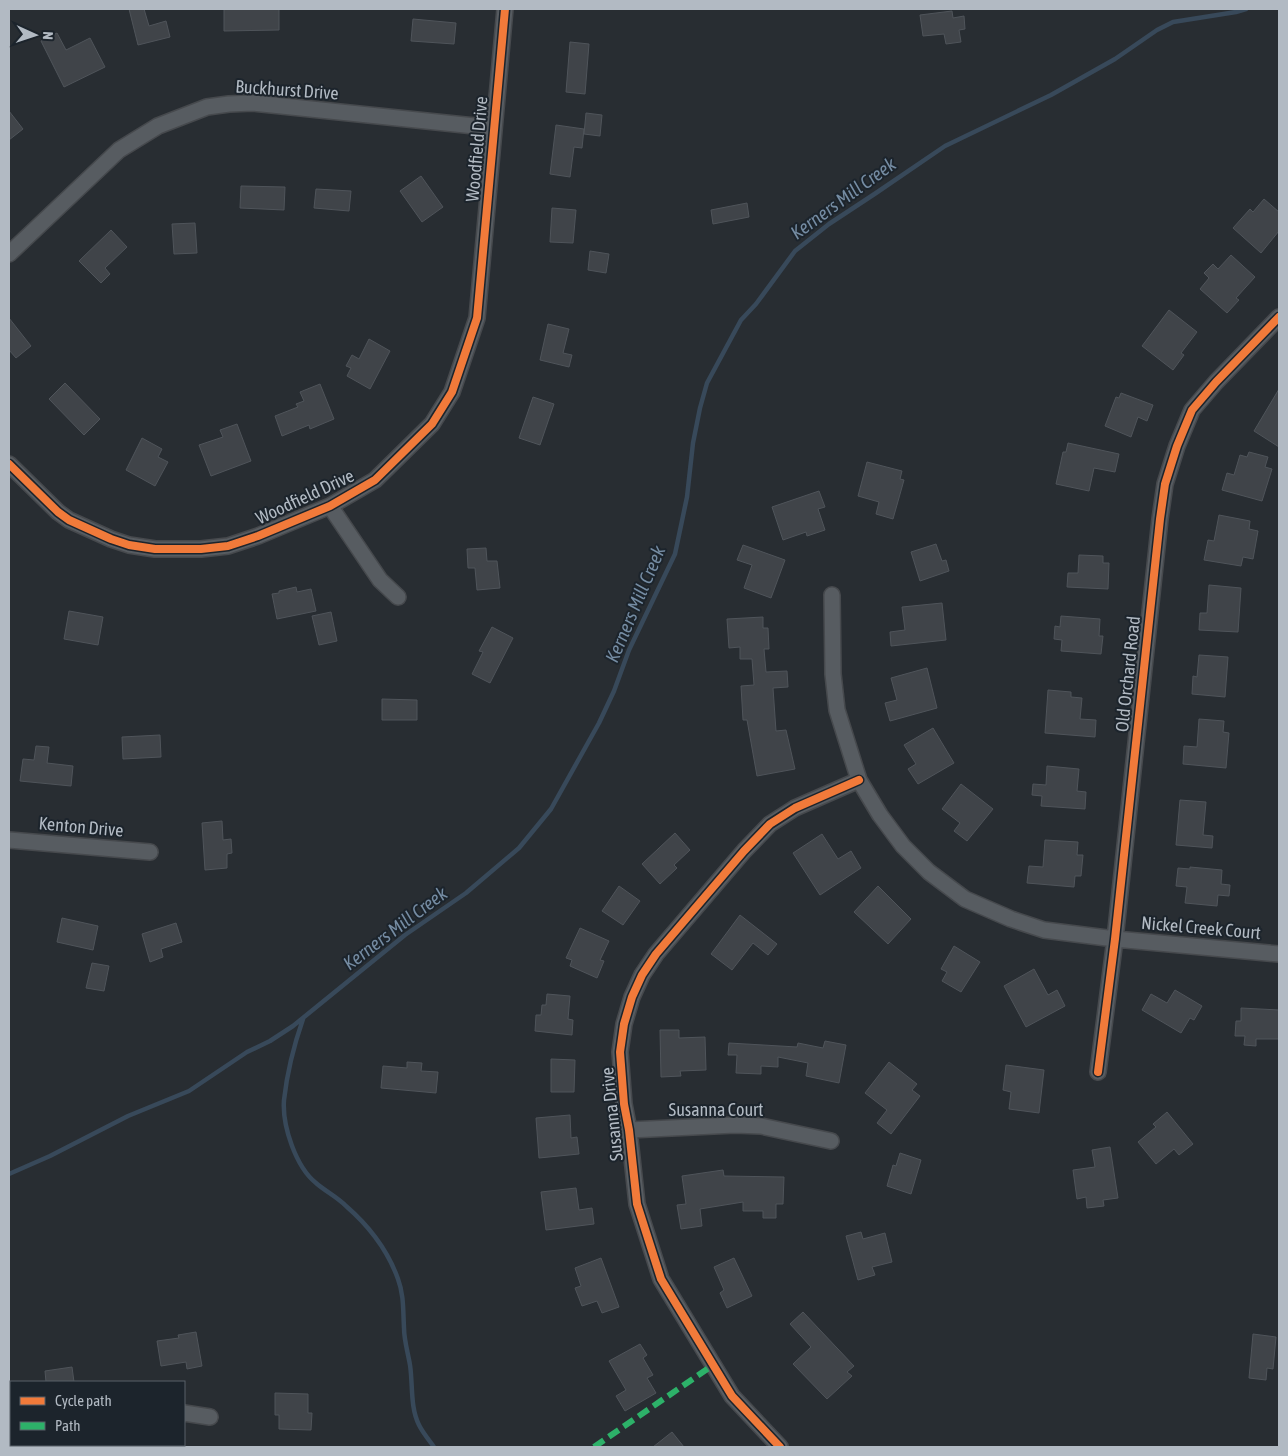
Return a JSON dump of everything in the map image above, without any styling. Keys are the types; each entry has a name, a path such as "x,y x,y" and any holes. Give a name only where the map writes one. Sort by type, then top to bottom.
{"street":[{"name":"Woodfield Drive","path":"9,464 58,512 69,520 111,539 129,545 155,549 201,549 228,546 258,536 330,506 374,480 432,424 452,392 477,318 505,9"},
{"name":"Buckhurst Drive","path":"9,254 119,150 158,126 200,109 229,104 253,104 494,128"},
{"name":"Old Orchard Road","path":"1098,1072 1115,939 1165,484 1177,446 1192,410 1216,382 1279,317"},
{"path":"330,506 380,580 398,597"},
{"name":"Nickel Creek Court","path":"832,595 833,674 837,710 859,780 880,815 903,846 929,872 965,899 1044,930 1115,939 1279,954"},
{"name":"Susanna Drive","path":"780,1447 732,1396 661,1279 637,1204 629,1130 624,1104 620,1052 624,1024 632,997 642,975 651,961 744,851 770,824 795,808 859,780"},
{"name":"Kenton Drive","path":"9,840 150,852"},
{"name":"Susanna Court","path":"629,1130 735,1125 761,1126 831,1141"},
{"path":"185,1413 210,1417"}],"building":[{"path":"129,9 144,9 149,26 166,21 170,37 138,45"},
{"path":"224,9 279,9 279,30 224,31"},
{"path":"952,11 953,18 964,16 965,29 959,30 961,42 946,44 944,34 923,36 920,15"},
{"path":"413,19 456,23 454,44 411,41"},
{"path":"57,33 66,50 90,38 105,67 64,87 41,41"},
{"path":"570,42 589,44 585,94 566,92"},
{"path":"9,111 23,129 9,140"},
{"path":"586,113 602,115 600,136 584,134"},
{"path":"556,125 584,129 582,148 574,147 570,177 550,174"},
{"path":"421,176 443,207 422,222 400,191"},
{"path":"241,186 285,187 284,210 240,208"},
{"path":"316,189 351,191 349,211 314,208"},
{"path":"1264,199 1279,212 1279,231 1261,253 1233,228 1250,209 1253,212"},
{"path":"747,203 749,217 713,224 711,210"},
{"path":"552,208 576,210 573,243 550,242"},
{"path":"195,223 197,253 174,254 172,224"},
{"path":"111,230 127,247 105,268 110,274 101,283 79,261"},
{"path":"590,251 609,254 606,273 588,270"},
{"path":"1231,255 1255,277 1236,298 1239,300 1227,313 1200,289 1209,278 1204,273 1213,264 1218,269"},
{"path":"1169,310 1197,332 1181,353 1184,355 1173,370 1142,346"},
{"path":"9,318 31,346 16,358 9,350"},
{"path":"548,324 569,329 563,353 572,355 569,367 540,360"},
{"path":"369,339 390,351 370,389 347,376 351,368 346,366 352,355 359,359"},
{"path":"65,383 100,419 84,435 49,399"},
{"path":"320,384 334,419 310,429 309,425 282,436 275,416 298,407 296,404 304,401 300,392"},
{"path":"1279,389 1279,447 1254,431"},
{"path":"1121,393 1153,405 1147,421 1138,417 1131,437 1105,426 1116,397 1119,398"},
{"path":"533,397 554,404 540,445 519,438"},
{"path":"237,424 251,461 211,476 199,445 223,437 220,430"},
{"path":"142,438 162,449 158,457 168,462 155,486 126,470"},
{"path":"1068,443 1119,454 1115,472 1094,468 1089,491 1056,484 1063,452 1066,452"},
{"path":"1249,452 1268,457 1265,467 1272,469 1262,501 1222,490 1227,473 1234,475 1240,455 1247,457"},
{"path":"867,462 902,471 900,479 904,480 893,519 876,514 879,502 858,496"},
{"path":"819,491 825,507 818,509 825,530 807,536 806,532 783,540 772,507"},
{"path":"1219,515 1250,521 1249,529 1258,531 1253,559 1243,557 1241,566 1204,560 1208,540 1214,541"},
{"path":"936,544 942,561 946,560 949,571 920,581 911,552"},
{"path":"743,545 785,560 771,598 744,588 752,565 737,560"},
{"path":"486,548 487,561 497,561 500,588 477,590 475,568 468,568 467,549"},
{"path":"1079,555 1103,556 1103,563 1109,563 1108,589 1067,587 1068,573 1078,573"},
{"path":"1209,585 1241,588 1238,632 1199,630 1200,613 1207,613"},
{"path":"296,587 297,592 311,589 316,611 277,619 272,594"},
{"path":"942,603 946,640 891,646 890,632 905,630 902,607"},
{"path":"69,611 103,617 98,645 64,639"},
{"path":"331,612 337,641 319,645 312,616"},
{"path":"1061,616 1100,619 1099,636 1103,636 1101,654 1061,651 1062,640 1054,639 1055,626 1060,627"},
{"path":"763,617 763,628 768,628 769,649 764,649 766,672 787,671 788,687 773,688 776,731 786,730 795,769 757,776 747,720 743,720 741,686 754,685 752,659 740,659 740,647 729,648 727,619"},
{"path":"492,627 513,638 490,683 472,674 483,652 479,651"},
{"path":"1199,655 1228,657 1225,697 1192,694 1193,676 1197,677"},
{"path":"927,668 937,708 890,721 885,703 897,700 891,678"},
{"path":"1048,690 1071,692 1071,697 1082,698 1080,719 1096,720 1095,737 1045,733"},
{"path":"382,699 417,700 417,720 382,720"},
{"path":"1199,719 1224,721 1223,732 1229,733 1226,768 1183,764 1184,746 1197,747"},
{"path":"933,728 954,763 918,784 908,769 916,764 904,745"},
{"path":"160,735 161,757 123,759 122,737"},
{"path":"36,746 49,747 47,763 73,766 71,786 20,781 23,759 34,760"},
{"path":"1047,766 1079,769 1077,791 1086,792 1085,809 1041,806 1042,796 1032,795 1033,784 1046,785"},
{"path":"961,784 993,809 967,841 954,831 960,823 942,809"},
{"path":"1180,800 1206,802 1203,835 1213,836 1212,848 1176,845"},
{"path":"222,821 223,840 231,839 232,853 227,854 227,868 205,870 202,823"},
{"path":"675,833 690,850 674,865 677,868 660,884 642,864"},
{"path":"822,834 838,859 851,851 861,868 820,895 793,853"},
{"path":"1045,840 1078,842 1077,855 1083,855 1081,876 1075,876 1074,887 1027,883 1029,866 1043,867"},
{"path":"1190,867 1222,870 1221,884 1230,885 1229,896 1218,895 1217,906 1185,903 1187,887 1176,886 1178,868 1190,869"},
{"path":"619,886 640,901 623,925 602,911"},
{"path":"878,886 911,919 888,944 854,912"},
{"path":"740,915 777,944 768,955 753,943 732,970 711,954"},
{"path":"62,918 98,926 93,950 57,942"},
{"path":"176,923 182,942 161,949 163,957 150,962 142,934"},
{"path":"580,928 609,941 600,960 604,961 597,978 570,966 572,960 566,958"},
{"path":"954,946 980,962 961,992 942,981 947,972 941,969"},
{"path":"92,963 109,966 104,991 86,988"},
{"path":"1034,969 1048,995 1057,990 1065,1006 1026,1027 1004,986"},
{"path":"1175,990 1202,1006 1194,1020 1190,1018 1181,1033 1142,1010 1151,994 1167,1003"},
{"path":"547,994 570,996 568,1019 573,1020 572,1035 535,1031 536,1015 541,1015 542,1005 546,1005"},
{"path":"1241,1008 1279,1010 1279,1039 1256,1039 1256,1046 1244,1045 1245,1036 1235,1036 1236,1021 1241,1021"},
{"path":"660,1030 679,1030 679,1038 705,1037 706,1070 680,1071 681,1076 661,1077"},
{"path":"825,1041 846,1045 839,1083 806,1076 808,1063 778,1057 778,1067 761,1066 761,1074 736,1073 737,1055 728,1055 729,1043 797,1047 798,1043 823,1048"},
{"path":"551,1059 575,1060 574,1092 551,1092"},
{"path":"407,1062 422,1063 421,1071 438,1072 436,1093 381,1088 383,1066 407,1068"},
{"path":"889,1062 917,1084 912,1090 920,1096 891,1134 877,1123 887,1110 865,1093"},
{"path":"1006,1065 1044,1070 1039,1113 1009,1109 1011,1092 1003,1090"},
{"path":"1167,1112 1193,1144 1179,1155 1174,1149 1156,1164 1138,1142 1156,1127 1153,1124"},
{"path":"570,1115 571,1138 577,1137 579,1154 539,1158 536,1118"},
{"path":"1110,1147 1118,1198 1103,1200 1104,1206 1087,1208 1086,1197 1077,1199 1073,1170 1095,1167 1092,1150"},
{"path":"900,1153 921,1160 911,1194 887,1186 893,1165 896,1166"},
{"path":"723,1170 724,1176 784,1177 783,1204 776,1204 776,1218 763,1218 763,1211 743,1211 743,1202 700,1209 702,1226 681,1229 677,1205 686,1204 682,1176"},
{"path":"576,1188 579,1210 592,1208 594,1224 546,1230 541,1192"},
{"path":"861,1232 863,1239 885,1233 892,1262 872,1267 875,1275 858,1280 846,1236"},
{"path":"601,1258 619,1307 602,1313 597,1301 582,1306 575,1288 581,1286 575,1268"},
{"path":"734,1258 752,1296 727,1308 720,1293 724,1290 714,1267"},
{"path":"803,1312 854,1366 847,1372 852,1376 827,1399 793,1364 811,1347 790,1324"},
{"path":"196,1332 202,1366 187,1369 186,1362 161,1366 157,1341 179,1338 178,1335"},
{"path":"1253,1334 1276,1337 1273,1369 1267,1368 1266,1380 1249,1378"},
{"path":"640,1344 647,1355 643,1358 653,1375 647,1378 656,1393 625,1411 616,1396 626,1390 609,1361"},
{"path":"72,1367 74,1381 46,1381 45,1371"},
{"path":"275,1393 308,1394 308,1413 312,1413 311,1430 279,1429 279,1415 275,1415"},
{"path":"672,1432 684,1447 653,1447"}],"waterway":[{"name":"Kerners Mill Creek","path":"9,1174 50,1156 128,1116 189,1091 247,1052 270,1041 293,1026 405,935 466,893 519,848 551,809 599,723 614,691 629,650 675,554 687,497 693,443 707,383 741,320 756,304 795,251 829,224 945,146 1051,95 1115,59 1157,30 1173,22 1246,9"},
{"path":"303,1019 291,1059 285,1090 284,1110 288,1133 297,1157 309,1176 362,1222 377,1240 394,1269 402,1297 414,1411 421,1428 434,1447"}],"marked path":[{"path":"594,1447 713,1365"}],"cycle path":[{"path":"9,464 58,512 69,520 111,539 129,545 155,549 201,549 228,546 258,536 330,506 375,480 432,424 452,392 477,318 505,9"},
{"path":"1098,1072 1115,939 1165,484 1177,446 1192,410 1216,382 1279,317"},
{"path":"780,1447 732,1396 661,1279 637,1204 629,1130 624,1104 620,1052 624,1024 632,997 642,975 656,954 744,851 770,824 795,808 859,780"}]}
